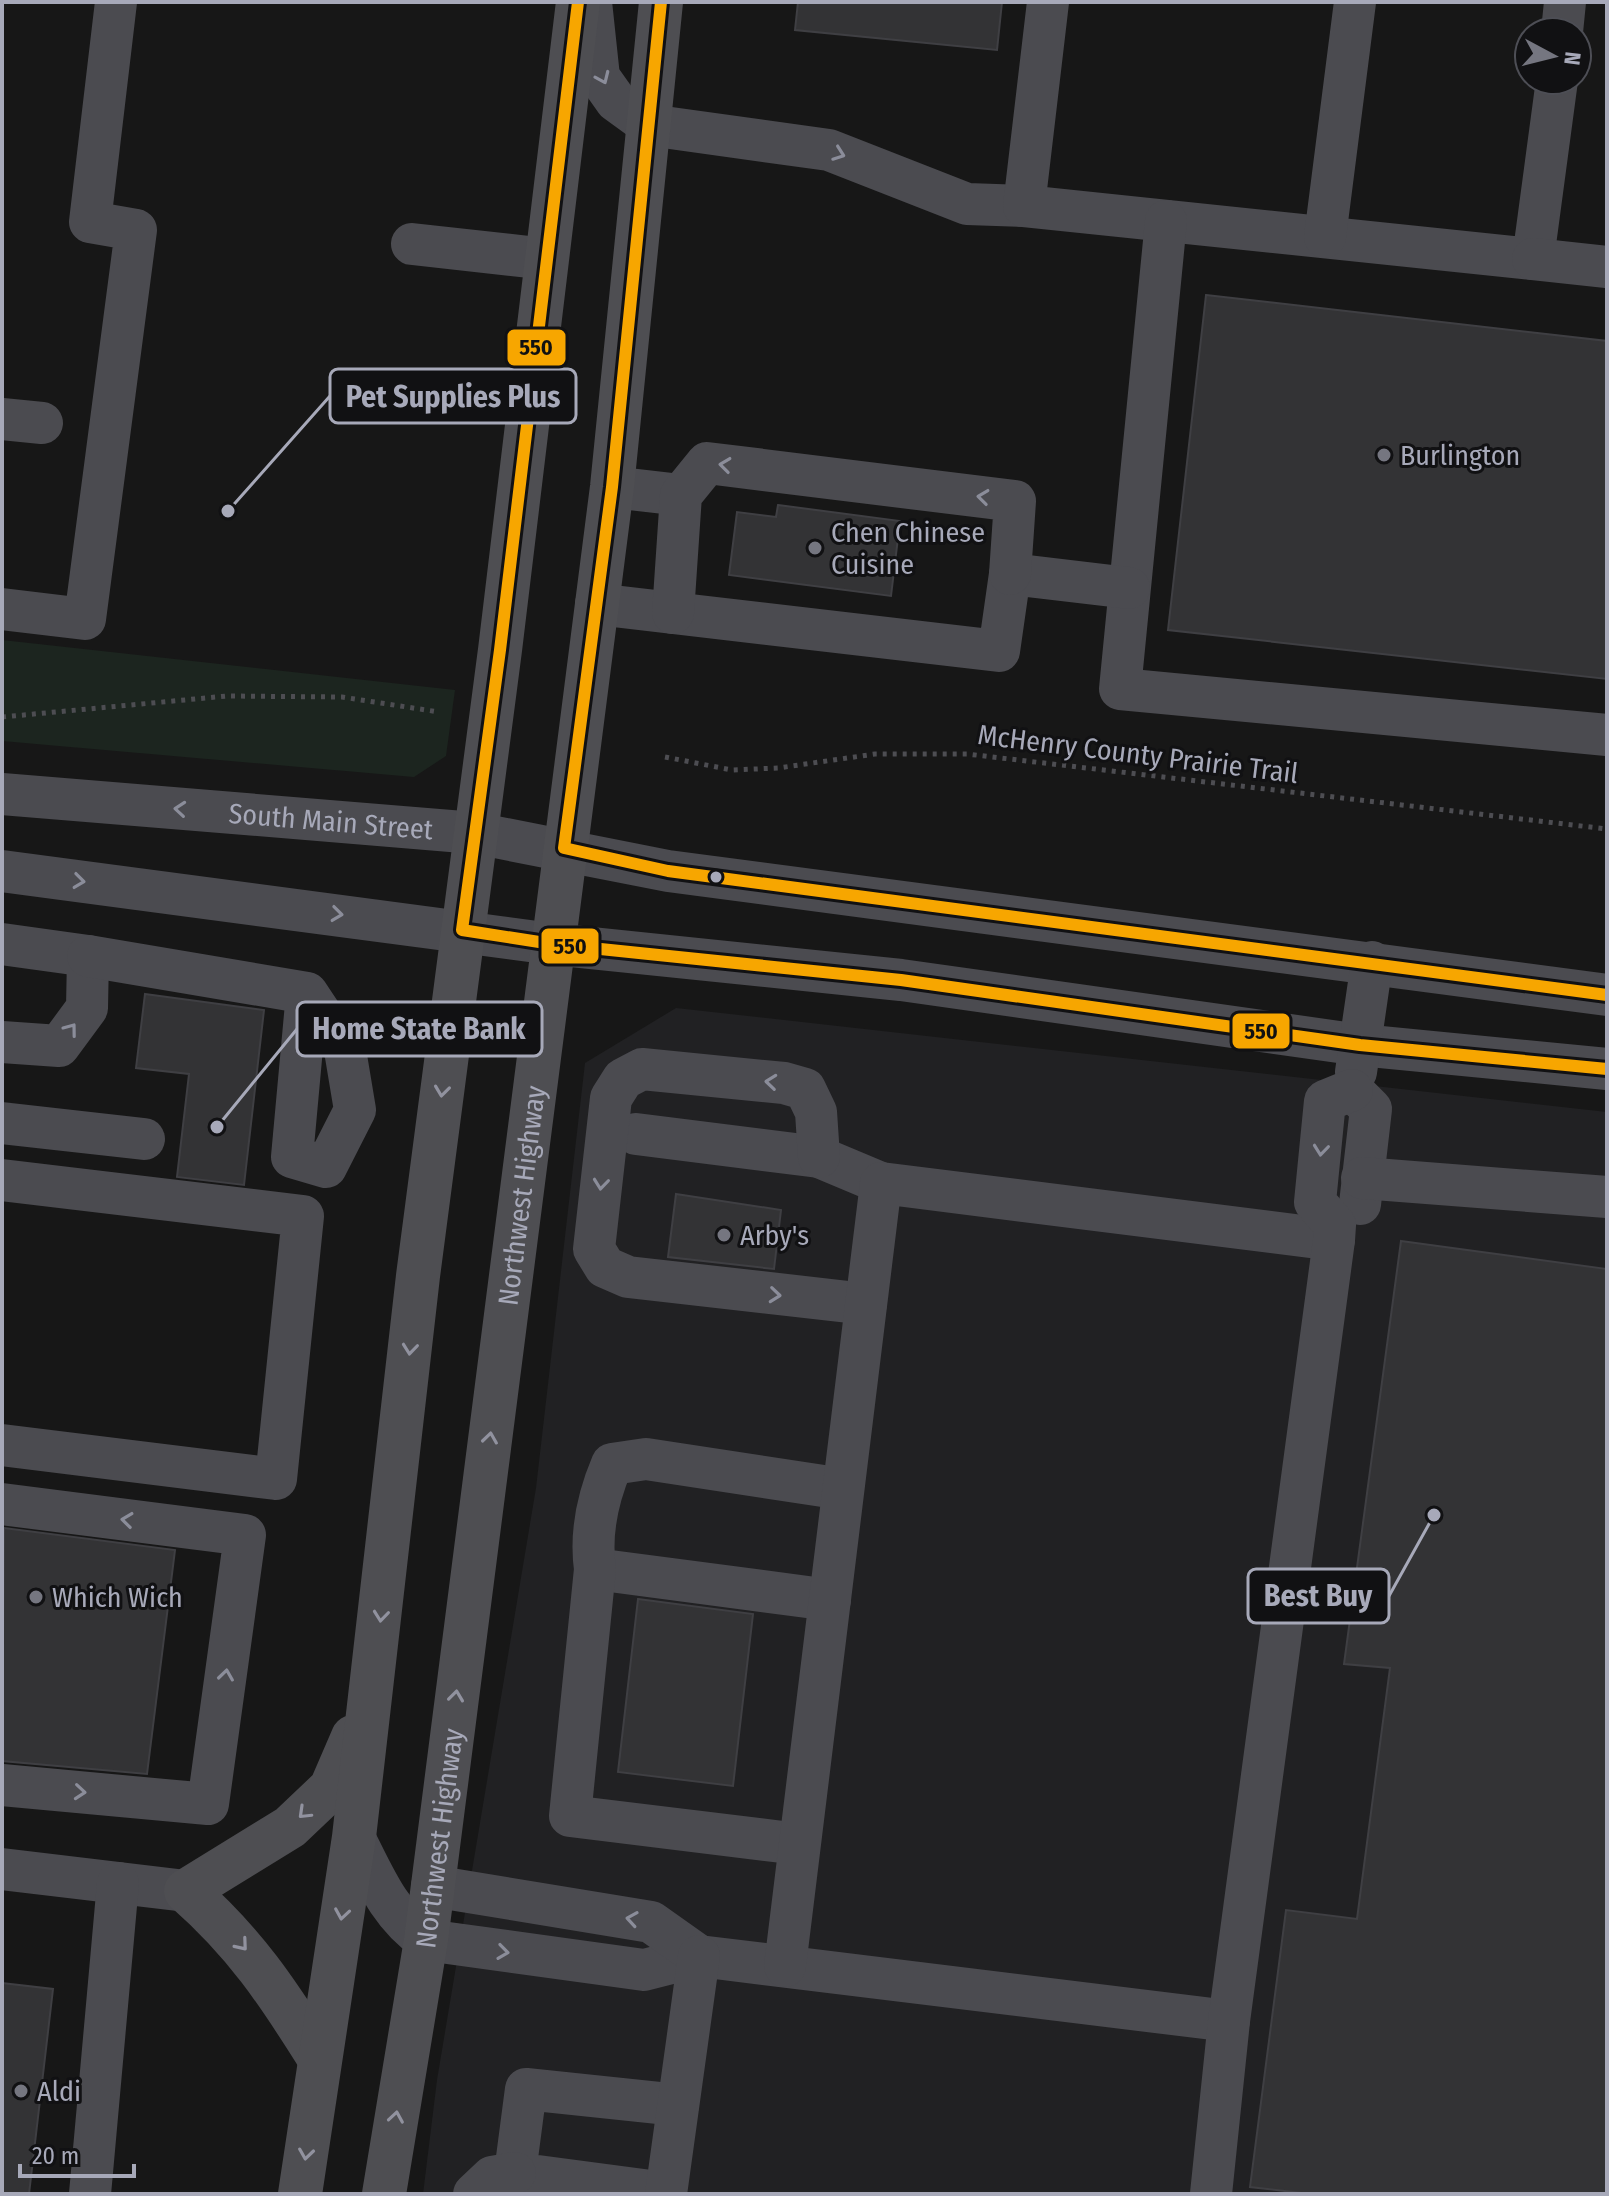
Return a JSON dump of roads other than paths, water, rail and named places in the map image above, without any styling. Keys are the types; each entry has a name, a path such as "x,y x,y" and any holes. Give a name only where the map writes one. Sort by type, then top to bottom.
{"main road":[{"path":"300,2194 354,1837 462,930 578,2"},
{"name":"Northwest Highway","path":"384,2194 426,1940 612,487 661,2"},
{"path":"319,2058 262,1968 227,1927 186,1891 290,1827 331,1788 370,1699"}],"street":[{"path":"2,609 85,619 136,230 90,222 116,2"},
{"path":"591,2 599,77 616,101 649,125 829,150 967,204 1024,206 1607,267"},
{"path":"1024,206 1048,2"},
{"path":"1325,237 1355,2"},
{"path":"1533,259 1555,96"},
{"path":"1166,221 1120,689 1607,735"},
{"path":"412,244 547,259"},
{"path":"596,604 673,613 999,651 1010,574 1015,501 707,463 681,495 673,613"},
{"path":"612,487 681,495"},
{"path":"1010,574 1129,588"},
{"name":"South Main Street","path":"2,794 475,833 564,848 668,871 1607,995"},
{"path":"2,871 552,944 901,980 1360,1045 1607,1069"},
{"path":"2,944 307,993"},
{"path":"2,1042 59,1046 87,1008 88,956"},
{"path":"1352,1090 1372,962"},
{"path":"819,1157 816,1112 805,1089 784,1083 642,1069 623,1079 611,1098 594,1249 605,1267 628,1277 866,1304"},
{"path":"1211,2194 1229,2021 1335,1232 1359,1206 1371,1109 1352,1090"},
{"path":"1335,1232 1315,1202 1325,1101 1352,1090"},
{"path":"2,1123 144,1139"},
{"path":"636,1134 819,1157 881,1183 1335,1232"},
{"path":"1362,1178 1607,1197"},
{"path":"2,1180 303,1216 276,1479 2,1445"},
{"path":"785,1966 881,1183"},
{"path":"799,1844 570,1816 595,1569 592,1548 595,1523 602,1488 612,1464 646,1459 843,1489"},
{"path":"2,1504 245,1535 208,1804 2,1785"},
{"path":"595,1569 830,1600"},
{"path":"354,1837 404,1925 426,1940 644,1970 699,1956 1229,2021"},
{"path":"2,1869 186,1891"},
{"path":"90,2194 118,1883"},
{"path":"432,1886 651,1922 699,1956"},
{"path":"474,2194 492,2177 515,2173 666,2194 699,1956"},
{"path":"515,2173 526,2089 678,2105"}],"place":[{"name":"Burlington","path":"1384,455"},
{"name":"Pet Supplies Plus","path":"228,511"},
{"name":"Chen Chinese Cuisine","path":"815,548"},
{"name":"Home State Bank","path":"217,1127"},
{"name":"Arby's","path":"724,1235"},
{"name":"Best Buy","path":"1434,1515"},
{"name":"Which Wich","path":"36,1597"},
{"name":"Aldi","path":"21,2091"}]}
